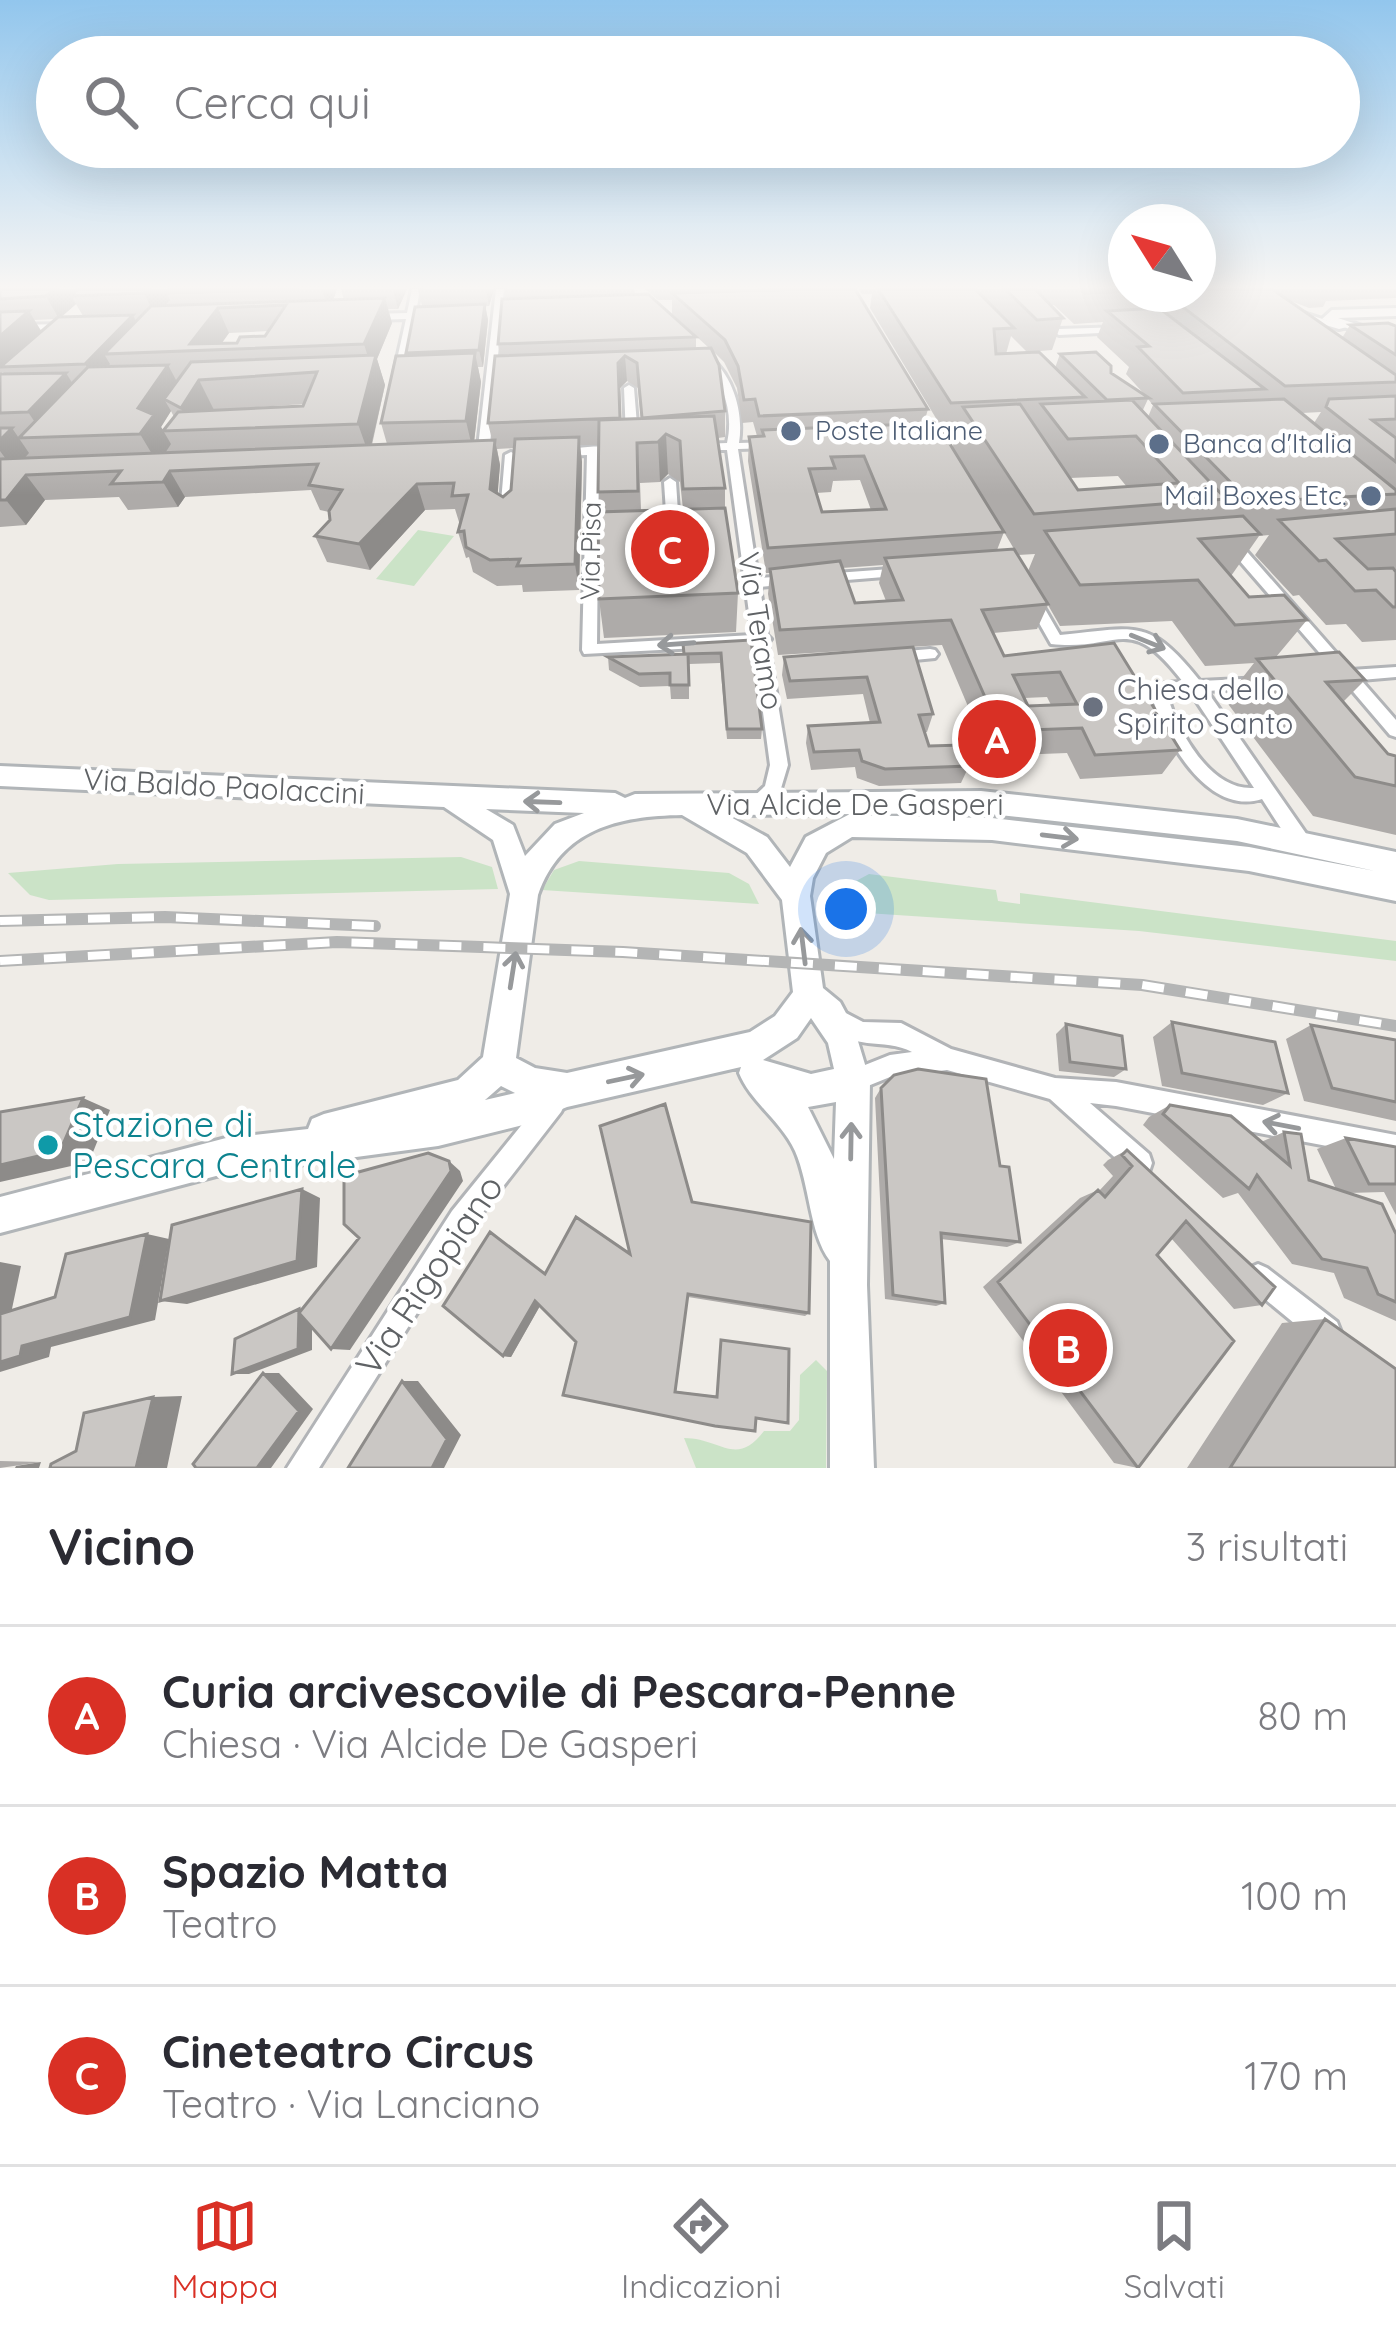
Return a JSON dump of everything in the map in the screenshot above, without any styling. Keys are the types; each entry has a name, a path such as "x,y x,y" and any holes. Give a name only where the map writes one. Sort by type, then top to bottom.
{"main road":[{"name":"Via Baldo Paolaccini","path":"0,776 635,805"},
{"name":"Via Baldo Paolaccini","path":"449,800 504,833 524,895"},
{"name":"Via Alcide De Gasperi","path":"498,1066 524,895 554,838 635,805 981,802 1237,830 1396,864"},
{"path":"685,804 757,845 796,896 819,1005 849,1055 853,1082 848,1285 852,1468"},
{"name":"Via Alcide De Gasperi","path":"796,896 806,859 841,828 918,825 1250,859 1396,888"},
{"path":"755,1060 786,1027 819,1005"},
{"path":"212,1159 438,1129 524,1108 567,1090 685,1066 755,1060 811,1090 853,1082"},
{"path":"755,1060 809,1132 848,1285"},
{"path":"0,1215 467,1094 498,1066 531,1084 567,1090"}],"street":[{"path":"398,378 402,358"},
{"path":"498,358 498,374 476,456 532,454"},
{"path":"707,358 716,365"},
{"path":"692,366 716,365"},
{"name":"Via Teramo","path":"716,365 728,389 736,436 732,446 764,638 778,781 753,805"},
{"path":"469,375 498,374"},
{"path":"382,379 422,377"},
{"path":"629,388 633,450"},
{"path":"684,448 794,444"},
{"path":"552,453 650,449"},
{"name":"Via Pisa","path":"593,452 589,650 764,638"},
{"path":"506,514 511,455"},
{"path":"654,540 674,540 670,482"},
{"path":"722,538 745,537"},
{"path":"592,542 613,541"},
{"path":"1217,550 1260,547"},
{"path":"1237,549 1339,676 1396,730"},
{"path":"752,584 917,571"},
{"path":"1022,579 1056,640 1152,639 1168,650 1300,841"},
{"path":"883,658 930,654"},
{"path":"767,665 790,664"},
{"path":"1339,676 1396,672"},
{"path":"1237,830 1161,702 1164,688 1269,681"},
{"path":"1211,784 1225,794 1256,796 1266,791"},
{"path":"819,1005 861,1033 910,1037 947,1059 1055,1089 1117,1094 1396,1148"},
{"path":"853,1082 890,1066 947,1059"},
{"path":"1055,1089 1160,1182"},
{"name":"Via Rigopiano","path":"302,1468 461,1220 567,1090"},
{"path":"1115,1140 1104,1112 1117,1094"},
{"path":"1236,1256 1280,1298 1352,1351"}],"green space":[{"path":"418,530 454,536 414,586 376,579"},
{"path":"461,857 492,867 498,889 49,900 30,895 8,873 118,864"},
{"path":"579,861 729,873 749,884 759,904 542,890 554,870"},
{"path":"869,874 996,890 998,901 1020,904 1020,893 1396,941 1396,961 1139,931 836,911 845,887"},
{"path":"816,1360 827,1371 826,1468 696,1468 684,1438 736,1449 745,1448 764,1431 790,1431 799,1420 800,1375"}],"building":[{"path":"11,358 91,358 85,364 0,367"},
{"path":"375,358 358,424 163,431 178,412 303,406 317,372 199,380 181,408 164,399 191,362"},
{"path":"396,358 474,358 466,421 381,423"},
{"path":"495,358 623,358 618,363 620,418 488,423"},
{"path":"628,358 715,358 725,411 642,418 637,363"},
{"path":"734,358 897,358 928,409 759,416 755,399 744,400"},
{"path":"922,358 1045,358 1085,397 951,403"},
{"path":"1064,358 1102,358 1111,373 1149,398 1107,400"},
{"path":"1148,358 1224,358 1265,389 1183,393"},
{"path":"1248,358 1371,358 1396,375 1396,382 1285,386"},
{"path":"168,365 138,408 154,415 140,434 19,438 88,367"},
{"path":"66,373 28,412 0,413 0,374"},
{"path":"1396,396 1396,419 1372,420 1396,438 1396,462 1326,407 1329,399"},
{"path":"1284,399 1396,494 1250,502 1154,404"},
{"path":"1132,400 1226,499 1034,514 963,407 1020,404 1078,490 1179,483 1136,436 1068,439 1041,404"},
{"path":"714,416 725,488 683,489 680,441 666,434 658,442 637,443 638,491 598,492 599,420"},
{"path":"937,423 1004,532 768,548 749,437 764,436 762,430","holes":["864,456 886,509 822,512 809,469 835,468 831,457"]},
{"path":"579,437 575,564 517,566 520,559 490,560 466,547 464,531 458,532 468,495 452,496 454,483 417,484 359,544 315,536 330,520 329,511 342,490 309,485 318,464 170,471 163,482 111,484 121,471 26,475 6,500 0,500 0,459 495,440 490,489 503,497 511,490 515,439"},
{"path":"725,508 738,593 599,599 598,512","holes":["694,523 699,570 641,574 634,526"]},
{"path":"1396,509 1396,534 1336,539 1368,569 1393,568 1396,607 1376,590 1355,591 1279,520"},
{"path":"1243,516 1260,534 1199,539 1249,597 1284,595 1307,620 1235,625 1198,580 1080,585 1045,531"},
{"path":"1014,549 1048,604 982,610 1004,656 1114,643 1180,750 1095,755 1082,728 1000,731 951,620 780,630 770,569 840,561 855,603 903,600 885,558","holes":["1060,672 1077,704 1028,706 1013,675"]},
{"path":"751,640 762,729 727,729 721,653 684,654 683,644"},
{"path":"913,647 933,714 919,715 929,746 962,745 969,766 885,769 862,761 859,750 814,752 808,726 880,722 867,677 790,681 784,657"},
{"path":"1339,652 1365,680 1326,682 1388,754 1396,756 1396,786 1355,777 1257,659"},
{"path":"688,654 689,685 670,685 670,673 639,674 608,657"},
{"path":"1172,1022 1275,1042 1288,1093 1182,1073"},
{"path":"1066,1024 1122,1036 1126,1069 1070,1062"},
{"path":"1311,1025 1396,1040 1396,1102 1332,1088"},
{"path":"918,1069 986,1079 1000,1166 1009,1167 1020,1242 941,1233 945,1303 893,1295 881,1088 894,1075"},
{"path":"83,1098 60,1151 0,1165 0,1112"},
{"path":"665,1104 692,1202 811,1222 809,1313 688,1294 675,1392 717,1397 721,1340 789,1349 788,1423 756,1418 755,1431 563,1395 576,1342 535,1301 503,1356 443,1306 490,1232 545,1274 576,1217 630,1254 600,1126"},
{"path":"1170,1105 1231,1116 1290,1166 1284,1132 1301,1134 1309,1180 1382,1204 1396,1234 1396,1302 1378,1294 1367,1268 1322,1259 1257,1175 1249,1189 1163,1114"},
{"path":"1346,1138 1396,1147 1396,1184 1369,1184"},
{"path":"1127,1150 1275,1287 1262,1305 1186,1221 1157,1255 1234,1341 1138,1468 998,1282 1098,1190 1105,1197 1132,1166 1122,1155"},
{"path":"428,1153 449,1161 451,1171 331,1349 299,1313 359,1238 344,1224 344,1176"},
{"path":"302,1189 297,1261 160,1301 172,1225"},
{"path":"147,1234 130,1317 22,1346 20,1356 0,1362 0,1314 55,1297 66,1254"},
{"path":"299,1309 298,1349 232,1374 235,1339"},
{"path":"1325,1319 1396,1369 1396,1468 1230,1468"},
{"path":"263,1373 299,1411 257,1468 196,1468 193,1464"},
{"path":"402,1381 447,1439 432,1468 348,1468"},
{"path":"153,1397 136,1468 50,1468 76,1451 84,1413"}],"railway":[{"path":"0,921 165,917 375,926"},
{"path":"0,961 337,942 623,952 1142,985 1396,1026"}],"place":[{"name":"Poste Italiane","path":"791,431"},
{"name":"Banca d'Italia","path":"1159,444"},
{"name":"Mail Boxes Etc.","path":"1371,496"},
{"name":"Cineteatro Circus","path":"670,549"},
{"name":"Chiesa dello Spirito Santo","path":"1093,707"},
{"name":"Curia arcivescovile di Pescara-Penne","path":"997,739"},
{"name":"Stazione di Pescara Centrale","path":"48,1145"},
{"name":"Spazio Matta","path":"1068,1348"}]}
